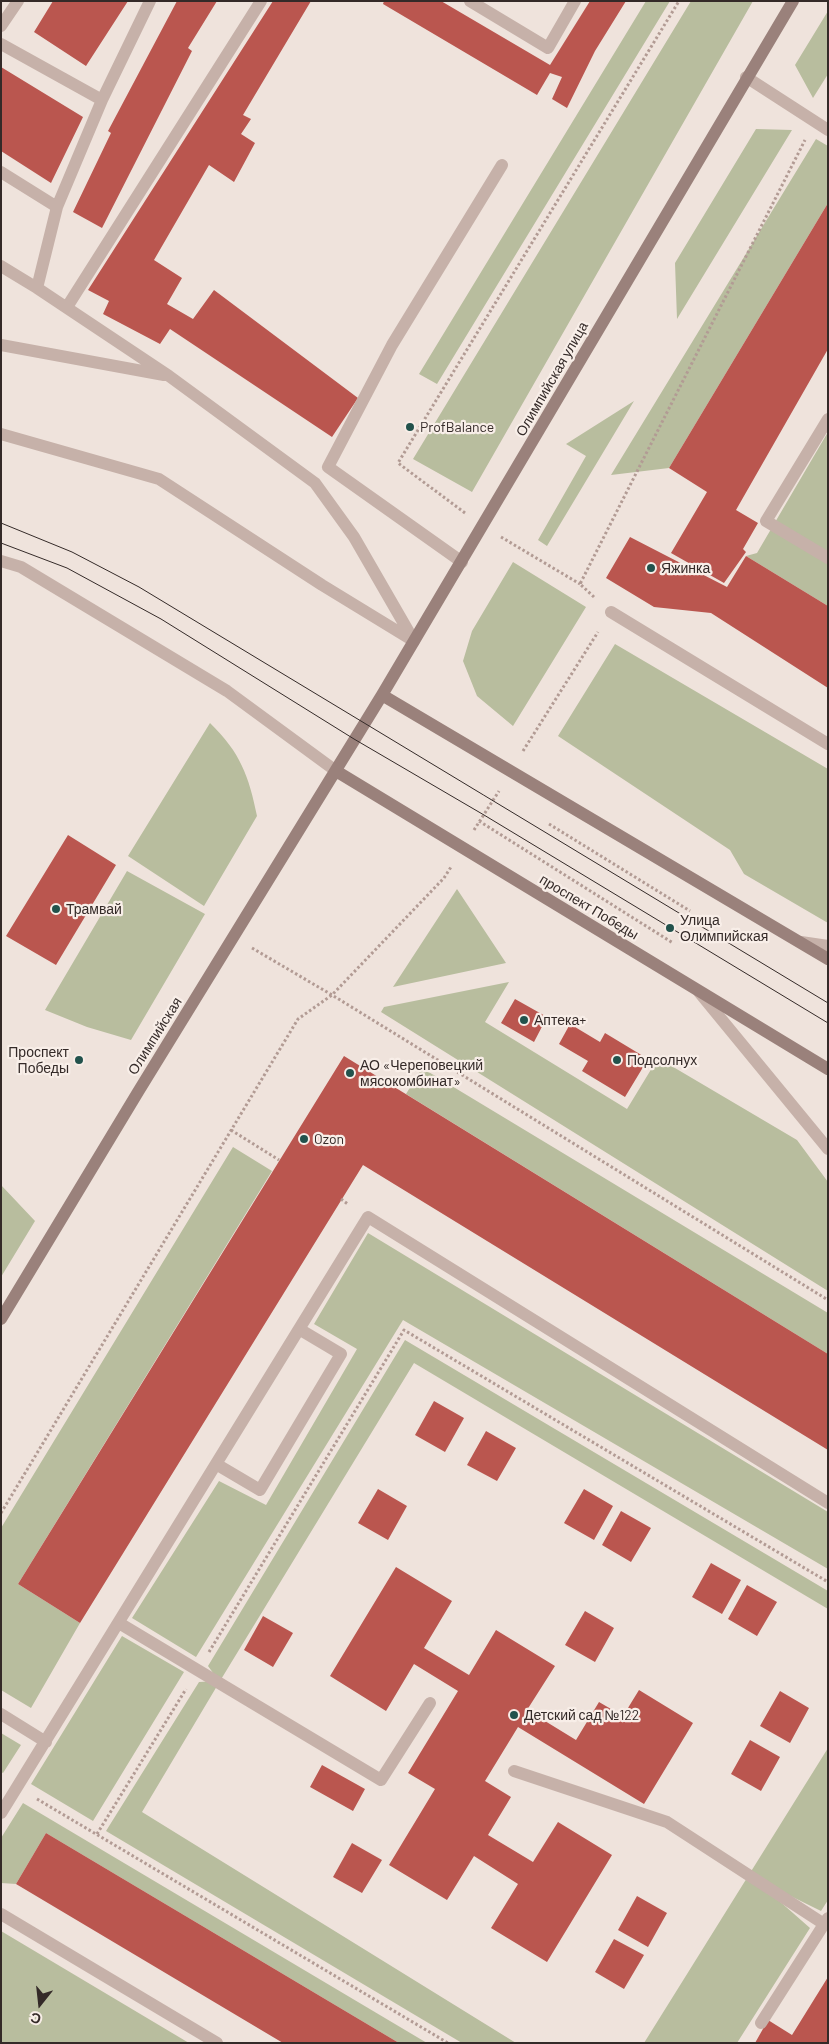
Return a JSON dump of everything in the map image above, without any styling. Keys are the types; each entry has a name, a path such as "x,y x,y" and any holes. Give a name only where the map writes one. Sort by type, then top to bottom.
{"main road":[{"name":"Олимпийская улица","path":"336,771 462,562 746,77 793,1"},
{"path":"382,695 828,959"},
{"name":"проспект Победы","path":"336,771 828,1069"},
{"name":"Олимпийская","path":"1,1319 138,1092 336,771"}],"street":[{"path":"1,26 18,1"},
{"path":"37,288 58,207 102,100 150,1"},
{"path":"67,307 261,1"},
{"path":"470,1 548,48 575,1"},
{"path":"1,44 102,100"},
{"path":"746,77 824,125"},
{"path":"462,562 328,467 392,345 502,165"},
{"path":"1,172 58,207"},
{"path":"1,266 67,307 169,376 315,483 354,538 414,641"},
{"path":"1,345 169,376"},
{"path":"828,419 766,520 828,558"},
{"path":"1,434 159,479 322,585 414,641"},
{"path":"1,561 21,567 226,691 336,771"},
{"path":"611,612 828,744"},
{"path":"800,942 828,946"},
{"path":"697,990 828,1149"},
{"path":"1,1813 368,1217 828,1503"},
{"path":"216,1464 260,1490 341,1354 299,1329"},
{"path":"119,1623 199,1669 382,1780 430,1703"},
{"path":"1,1714 46,1742"},
{"path":"514,1771 668,1822 826,1921 761,2024"},
{"path":"1,1914 216,2043"}],"path":[{"path":"1,1513 298,1019 332,995 444,878 611,612 580,584 483,526 398,464 679,1"},
{"path":"580,584 824,125"},
{"path":"498,792 505,797"},
{"path":"543,820 690,911"},
{"path":"479,821 673,943"},
{"path":"234,938 332,995 828,1300"},
{"path":"231,1130 279,1160"},
{"path":"96,1834 199,1669 404,1330 828,1582"},
{"path":"17,1788 448,2043"}],"green space":[{"path":"646,1 670,1 437,384 419,374"},
{"path":"691,1 753,1 472,492 413,459"},
{"path":"828,11 828,74 813,98 795,65"},
{"path":"756,129 792,130 677,319 675,263"},
{"path":"816,139 828,146 828,203 669,468 611,475"},
{"path":"634,401 547,546 538,540 586,456 566,444"},
{"path":"828,432 828,606 746,556 757,553"},
{"path":"513,562 586,607 513,726 477,696 463,661 472,631"},
{"path":"615,644 828,769 828,923 744,874 730,850 558,736"},
{"path":"210,723 229,744 242,765 257,816 204,906 128,856"},
{"path":"127,871 205,914 131,1040 87,1027 45,1010"},
{"path":"457,889 506,963 393,987"},
{"path":"509,982 485,1022 627,1109 658,1058 797,1140 828,1182 828,1291 381,1012 384,1007"},
{"path":"422,1068 828,1313 828,1354 406,1094"},
{"path":"233,1147 272,1171 18,1584 80,1623 31,1708 1,1690 1,1528"},
{"path":"1,1185 35,1221 1,1277"},
{"path":"368,1233 828,1512 828,1569 403,1320 196,1657 132,1618 219,1481 266,1505 357,1349 314,1324"},
{"path":"405,1340 828,1591 828,1609 414,1363 142,1812 516,2043 462,2043 106,1831 199,1682 219,1681 208,1666"},
{"path":"122,1636 184,1672 93,1821 31,1784"},
{"path":"1,1733 21,1745 3,1773 1,1772"},
{"path":"828,1748 828,1900 821,1911 752,1877 810,1928 737,2043 644,2043"},
{"path":"23,1803 427,2043 399,2043 46,1833 16,1884 1,1883 1,1838"},
{"path":"1,1931 189,2043 1,2043"}],"building":[{"path":"53,1 128,1 86,66 34,32"},
{"path":"177,1 217,1 188,48 192,51 102,228 73,212 111,133 108,131"},
{"path":"273,1 311,1 243,115 251,119 241,134 255,143 234,182 209,165 154,260 182,278 167,304 193,319 214,290 358,398 332,437 170,329 160,344 103,314 109,301 88,290"},
{"path":"384,1 441,1 550,65 590,1 626,1 595,51 567,108 552,99 562,77 550,73 537,95 383,4"},
{"path":"1,67 83,117 51,183 1,151"},
{"path":"828,203 828,349 736,510 758,523 743,549 746,552 724,583 671,553 707,492 669,468"},
{"path":"630,537 727,587 746,556 828,606 828,688 711,613 654,607 606,578"},
{"name":"Трамвай","path":"68,835 116,865 56,965 6,936"},
{"name":"Аптека+","path":"515,999 547,1017 534,1042 501,1023"},
{"name":"Подсолнух","path":"570,1024 600,1042 605,1033 648,1059 625,1097 582,1071 588,1061 559,1044"},
{"path":"344,1056 828,1354 828,1450 363,1165 80,1623 18,1584"},
{"path":"434,1401 464,1418 445,1452 415,1435"},
{"path":"486,1431 516,1448 497,1481 467,1465"},
{"path":"378,1489 407,1506 388,1540 358,1523"},
{"path":"584,1489 613,1506 594,1540 564,1523"},
{"path":"621,1511 651,1528 631,1562 602,1545"},
{"path":"711,1563 741,1580 722,1614 692,1597"},
{"path":"396,1567 452,1601 424,1648 469,1675 496,1630 555,1666 527,1710 576,1740 599,1702 623,1716 639,1690 693,1723 644,1804 518,1727 485,1781 511,1797 488,1835 533,1862 558,1822 612,1855 547,1962 491,1928 518,1884 474,1856 447,1900 389,1865 435,1789 408,1773 458,1691 414,1664 386,1711 330,1676"},
{"path":"747,1585 777,1602 757,1636 728,1619"},
{"path":"585,1611 614,1628 595,1662 565,1645"},
{"path":"263,1616 293,1633 273,1667 244,1650"},
{"path":"780,1691 809,1708 790,1743 760,1726"},
{"path":"750,1740 780,1757 761,1791 731,1774"},
{"path":"322,1765 365,1789 353,1811 310,1787"},
{"path":"46,1833 399,2043 283,2043 16,1884"},
{"path":"352,1843 382,1860 362,1893 333,1877"},
{"path":"637,1896 667,1913 648,1947 618,1930"},
{"path":"614,1939 644,1955 624,1989 595,1972"},
{"path":"828,1977 828,2043 755,2043 768,2020 792,2035"}],"tram line":[{"path":"1,523 72,552 139,587 828,1003"},
{"path":"1,543 67,568 161,619 354,739 484,815 828,1023"}],"place":[{"name":"ProfBalance","path":"410,427"},
{"name":"Яжинка","path":"651,568"},
{"name":"Трамвай","path":"56,909"},
{"name":"Улица Олимпийская","path":"670,928"},
{"name":"Аптека+","path":"524,1020"},
{"name":"Проспект Победы","path":"79,1060"},
{"name":"Подсолнух","path":"617,1060"},
{"name":"АО «Череповецкий мясокомбинат»","path":"350,1073"},
{"name":"Ozon","path":"304,1139"},
{"name":"Детский сад №122","path":"514,1715"}]}
